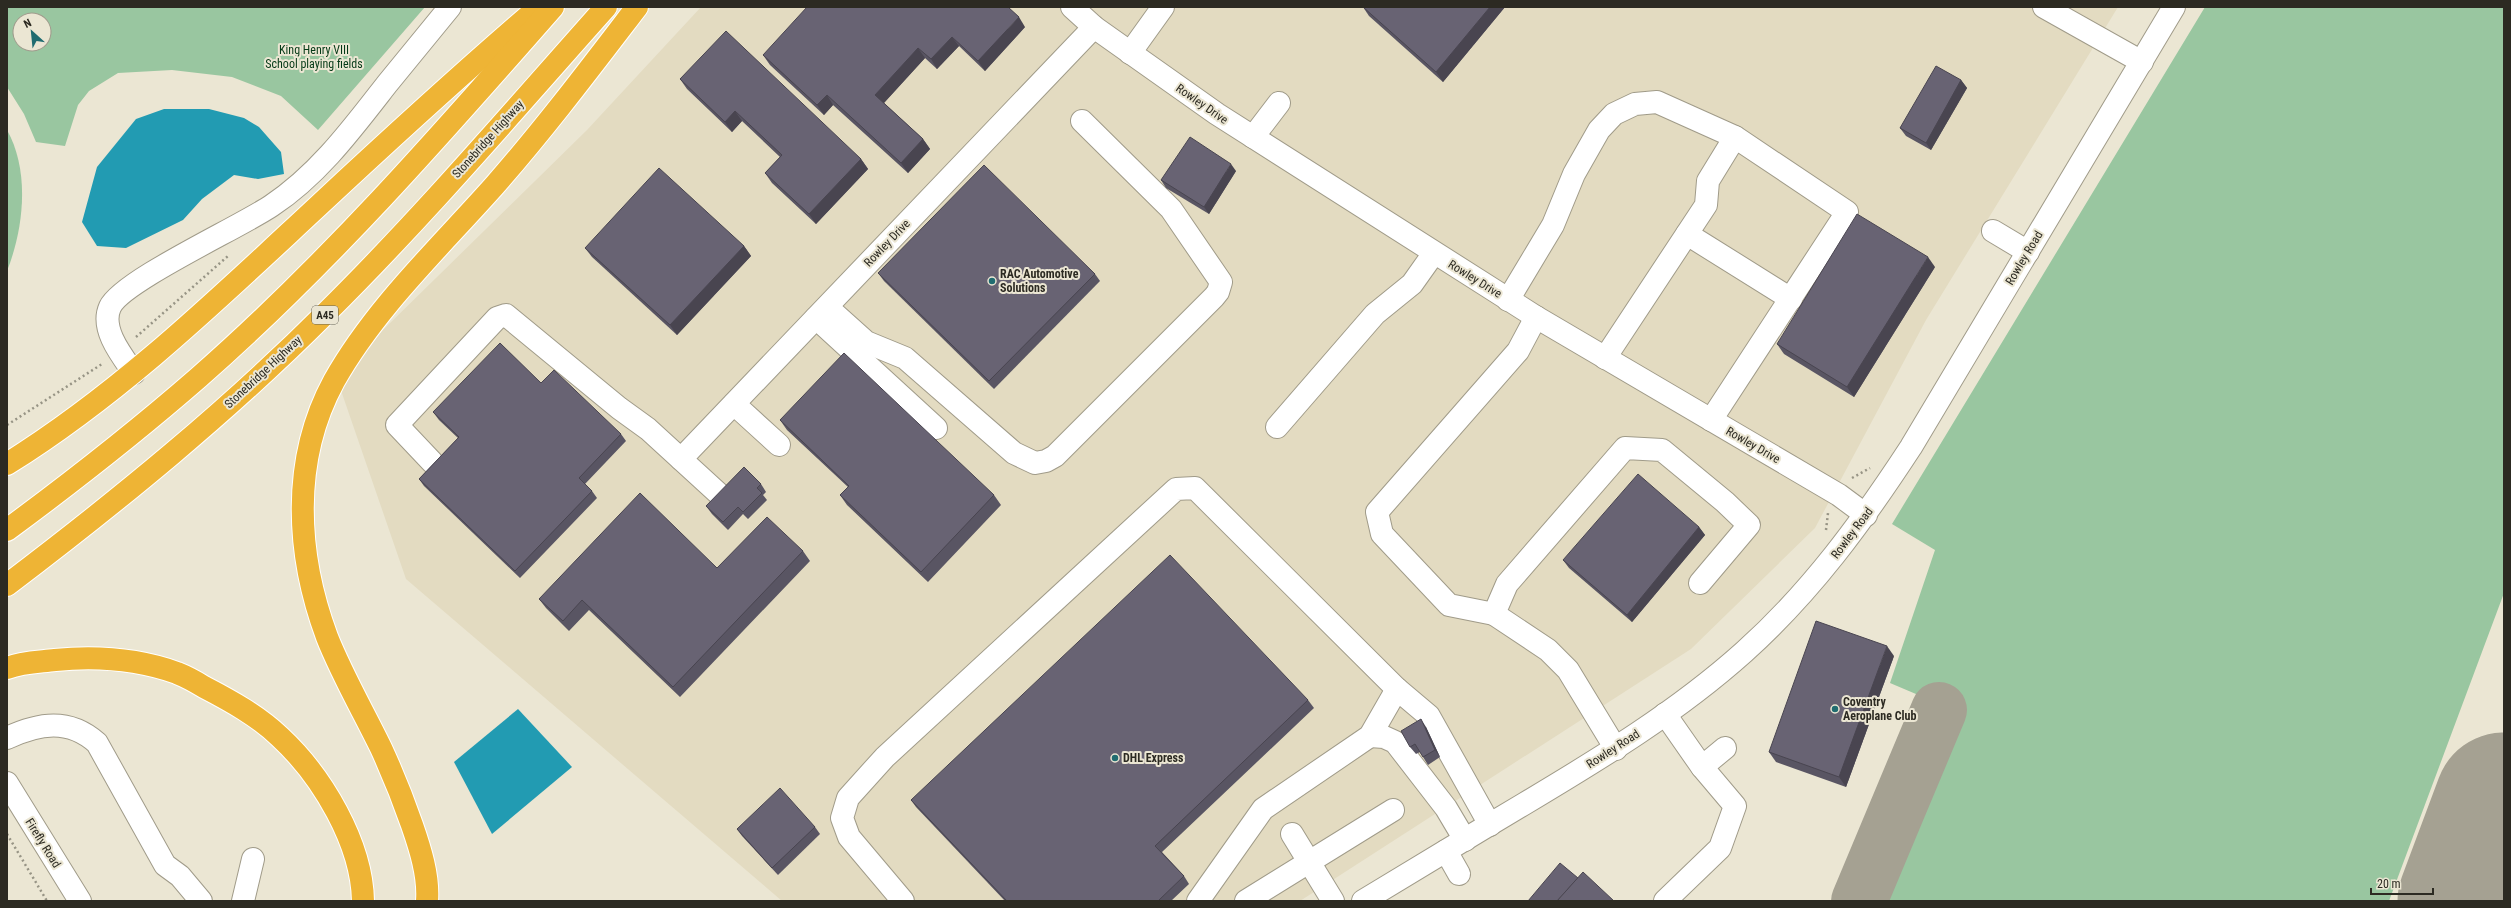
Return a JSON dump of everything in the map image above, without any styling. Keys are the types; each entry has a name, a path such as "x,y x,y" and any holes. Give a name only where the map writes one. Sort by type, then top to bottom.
{"highway":[{"path":"7,464 36,446 134,373 216,302 463,71 539,7"},
{"path":"7,530 83,473 192,383 299,282 374,207 473,100 553,7"},
{"name":"Stonebridge Highway","path":"7,585 107,509 205,427 326,313 474,155 606,7"},
{"path":"427,901 428,891 419,845 400,792 381,748 338,664 316,606 304,547 302,492 308,450 322,409 334,381 365,334 498,182 585,75 637,7"},
{"path":"7,668 18,663 72,658 128,660 178,673 237,703 280,737 316,779 345,825 363,885 363,901"}],"street":[{"path":"134,373 119,353 108,326 110,308 119,296 150,274 272,206 317,168 341,144 450,7"},
{"name":"Rowley Drive","path":"1072,7 1094,27 1130,53 1253,137 1434,253 1536,317 1839,495 1866,515"},
{"path":"1130,53 1163,7"},
{"path":"2044,7 2142,62"},
{"name":"Rowley Road","path":"1363,901 1616,749 1665,714 1745,651 1798,599 1837,554 1866,515 1910,447 2174,7"},
{"name":"Rowley Drive","path":"681,459 1094,27"},
{"path":"1253,137 1279,102"},
{"path":"1508,300 1552,225 1574,174 1599,130 1614,114 1635,104 1657,102 1735,138 1847,212 1711,420"},
{"path":"822,312 866,342 905,358 1014,452 1035,463 1046,462 1055,456 1218,292 1221,282 1170,209 1082,121"},
{"path":"1605,358 1706,205 1708,181 1735,138"},
{"path":"1993,232 2028,252"},
{"path":"1687,234 1791,299"},
{"path":"1277,427 1376,314 1412,284 1434,253"},
{"path":"822,312 936,428"},
{"path":"432,462 397,425 497,318 506,315 619,408 648,429 719,494"},
{"path":"1536,317 1518,351 1377,512 1382,534 1449,605 1494,614 1548,650 1568,670 1616,749"},
{"path":"734,404 779,445"},
{"path":"1494,614 1507,584 1625,448 1662,450 1725,502 1749,525 1700,583"},
{"path":"903,901 849,837 842,818 848,798 885,757 1176,490 1195,488 1397,689 1429,716 1490,824"},
{"path":"1198,901 1263,809 1370,736 1397,689"},
{"path":"1665,714 1702,767 1736,806 1720,848 1665,901"},
{"path":"7,738 22,731 49,725 84,731 97,743 165,865 180,876 201,901"},
{"path":"1370,736 1384,737 1395,742 1446,808 1465,840"},
{"path":"1702,767 1725,748"},
{"name":"Firefly Road","path":"10,790 80,901"},
{"path":"1246,901 1393,810"},
{"path":"1292,834 1333,901"},
{"path":"1446,851 1460,874"},
{"path":"243,901 253,859"}],"path":[{"path":"119,353 235,251"},
{"path":"1825,532 1828,510 1851,478 1876,465"},
{"path":"7,834 47,901"}],"shaded area":[{"path":"701,7 2118,7 1926,320 1815,528 1691,649 1300,901 782,901 406,579 336,376 587,130"}],"green space":[{"name":"King Henry VIII School playing fields","path":"7,7 425,7 318,130 281,96 232,77 172,70 118,73 89,91 78,105 65,146 36,142 24,114 7,87"},
{"path":"2205,7 2504,7 2504,593 2389,901 1873,901 1956,711 1890,683 1935,550 1892,524"},
{"path":"7,130 19,163 22,181 22,200 21,218 17,237 7,271"}],"water":[{"path":"164,109 209,109 244,118 259,127 281,152 284,174 258,179 234,175 202,199 183,220 126,248 97,246 82,222 97,167 136,119"},
{"path":"518,709 572,767 492,834 454,762"}],"building":[{"path":"807,7 1008,7 1019,17 978,61 952,37 931,59 918,48 875,95 923,139 901,163 827,95 817,105 763,55"},
{"path":"1363,7 1490,7 1436,72"},
{"path":"726,31 861,159 809,214 765,173 782,155 735,111 725,122 680,79"},
{"path":"1936,66 1961,80 1926,143 1900,128"},
{"path":"1190,137 1231,164 1204,207 1161,180"},
{"name":"RAC Automotive Solutions","path":"984,165 1095,274 989,381 878,273"},
{"path":"659,168 744,246 670,325 585,248"},
{"path":"1857,214 1928,257 1847,387 1777,344"},
{"path":"500,343 541,383 554,370 621,434 579,478 592,491 515,571 419,479 459,437 433,412"},
{"path":"844,353 994,495 921,572 840,495 849,486 780,420"},
{"path":"744,467 761,484 757,488 762,493 743,512 738,507 723,522 706,506"},
{"path":"1638,474 1699,527 1627,615 1563,560"},
{"path":"640,493 717,568 767,517 803,551 673,687 582,600 563,621 539,599"},
{"name":"DHL Express","path":"1170,555 1308,700 1155,846 1184,876 1158,901 1007,901 911,800"},
{"name":"Coventry Aeroplane Club","path":"1816,621 1887,646 1839,777 1769,752"},
{"path":"1421,719 1435,750 1423,757 1415,744 1410,747 1401,731"},
{"path":"780,788 815,827 772,868 737,829"},
{"path":"1560,863 1578,878 1557,901 1528,901"},
{"path":"1583,872 1614,901 1557,901"}],"taxiway":[{"path":"1859,901 1939,710"}],"runway":[{"path":"2467,901 2504,802"}],"place":[{"name":"RAC Automotive Solutions","path":"992,281"},
{"name":"Coventry Aeroplane Club","path":"1835,709"},
{"name":"DHL Express","path":"1115,758"}]}
